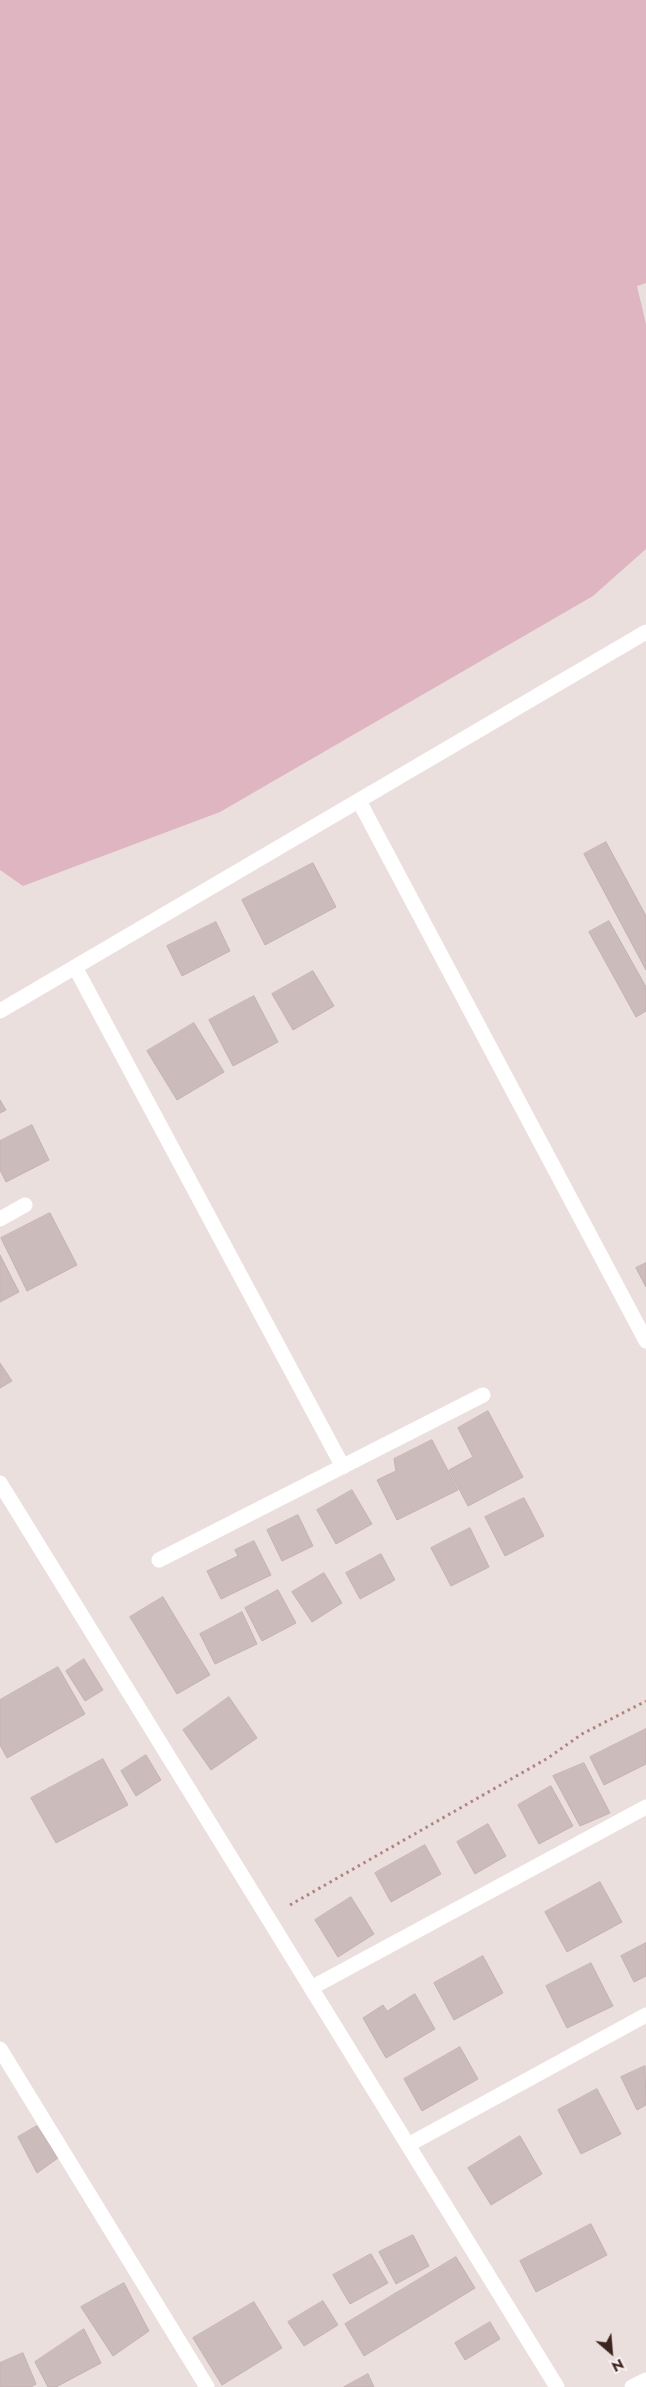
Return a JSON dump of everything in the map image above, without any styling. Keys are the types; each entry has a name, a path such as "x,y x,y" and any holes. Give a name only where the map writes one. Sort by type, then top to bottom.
{"street":[{"path":"0,1011 646,632"},
{"path":"358,801 646,1341"},
{"path":"75,967 343,1467"},
{"path":"0,1219 25,1205"},
{"path":"160,1560 483,1395"},
{"path":"0,1483 557,2387"},
{"path":"311,1988 646,1807"},
{"path":"408,2145 646,2015"},
{"path":"0,2049 208,2387"},
{"path":"632,2387 646,2380"}],"path":[{"path":"268,1917 548,1758 582,1734 646,1701"}],"shaded area":[{"path":"0,0 646,0 646,283 637,286 646,324 646,549 593,596 220,812 23,886 0,870"}],"building":[{"path":"606,842 646,916 646,970 584,854"},
{"path":"313,863 336,907 265,945 242,900"},
{"path":"609,921 646,987 646,1011 636,1017 589,932"},
{"path":"216,922 230,951 182,976 167,946"},
{"path":"313,971 334,1006 293,1030 272,994"},
{"path":"254,996 278,1042 233,1066 209,1020"},
{"path":"194,1023 224,1072 177,1100 147,1051"},
{"path":"0,1100 6,1110 0,1113"},
{"path":"32,1125 49,1160 6,1182 0,1170 0,1141"},
{"path":"50,1213 77,1265 27,1291 1,1238"},
{"path":"0,1255 19,1292 0,1302"},
{"path":"646,1263 646,1287 636,1268"},
{"path":"0,1363 12,1381 0,1388"},
{"path":"488,1411 523,1477 468,1506 449,1470 473,1457 458,1428"},
{"path":"432,1440 458,1490 397,1520 377,1480 396,1471 394,1459"},
{"path":"352,1490 372,1524 336,1544 317,1510"},
{"path":"524,1498 544,1536 505,1556 485,1517"},
{"path":"298,1515 313,1546 282,1561 267,1530"},
{"path":"470,1528 489,1567 451,1586 431,1548"},
{"path":"254,1541 271,1575 221,1599 207,1571 238,1556 235,1550"},
{"path":"381,1554 395,1580 360,1599 346,1573"},
{"path":"324,1573 342,1603 312,1622 292,1592"},
{"path":"278,1590 296,1623 262,1641 245,1608"},
{"path":"163,1597 210,1675 177,1694 130,1617"},
{"path":"242,1612 257,1644 215,1664 200,1634"},
{"path":"84,1659 103,1690 85,1701 66,1671"},
{"path":"58,1667 85,1714 7,1758 0,1745 0,1700"},
{"path":"229,1697 257,1738 211,1770 183,1730"},
{"path":"646,1729 646,1764 604,1785 590,1757"},
{"path":"146,1755 161,1780 136,1796 121,1771"},
{"path":"103,1759 128,1805 56,1843 31,1798"},
{"path":"584,1763 610,1813 580,1826 553,1776"},
{"path":"551,1786 573,1826 539,1844 518,1805"},
{"path":"488,1824 506,1856 475,1874 457,1842"},
{"path":"425,1845 441,1874 391,1902 375,1873"},
{"path":"600,1882 622,1922 567,1952 545,1912"},
{"path":"351,1897 374,1934 338,1957 315,1920"},
{"path":"646,1943 646,1976 634,1982 621,1956"},
{"path":"483,1956 503,1993 454,2020 434,1983"},
{"path":"591,1963 613,2006 567,2028 546,1986"},
{"path":"415,1994 435,2029 386,2058 363,2018 383,2005 387,2011"},
{"path":"460,2047 478,2079 422,2111 404,2079"},
{"path":"645,2066 646,2105 637,2110 621,2077"},
{"path":"597,2089 621,2134 581,2154 558,2110"},
{"path":"37,2126 58,2158 37,2173 18,2137"},
{"path":"520,2136 542,2174 491,2205 468,2168"},
{"path":"591,2224 607,2255 536,2292 520,2261"},
{"path":"413,2235 429,2266 396,2284 379,2252"},
{"path":"371,2254 388,2283 350,2304 333,2275"},
{"path":"456,2257 475,2288 364,2356 345,2324"},
{"path":"124,2283 149,2331 113,2356 81,2307"},
{"path":"323,2301 338,2325 304,2346 288,2322"},
{"path":"254,2302 282,2348 222,2385 193,2338"},
{"path":"490,2322 500,2339 465,2360 455,2343"},
{"path":"84,2329 101,2363 56,2387 48,2387 35,2362"},
{"path":"23,2353 36,2384 31,2387 0,2387 0,2363"},
{"path":"368,2374 374,2387 344,2387"}]}
